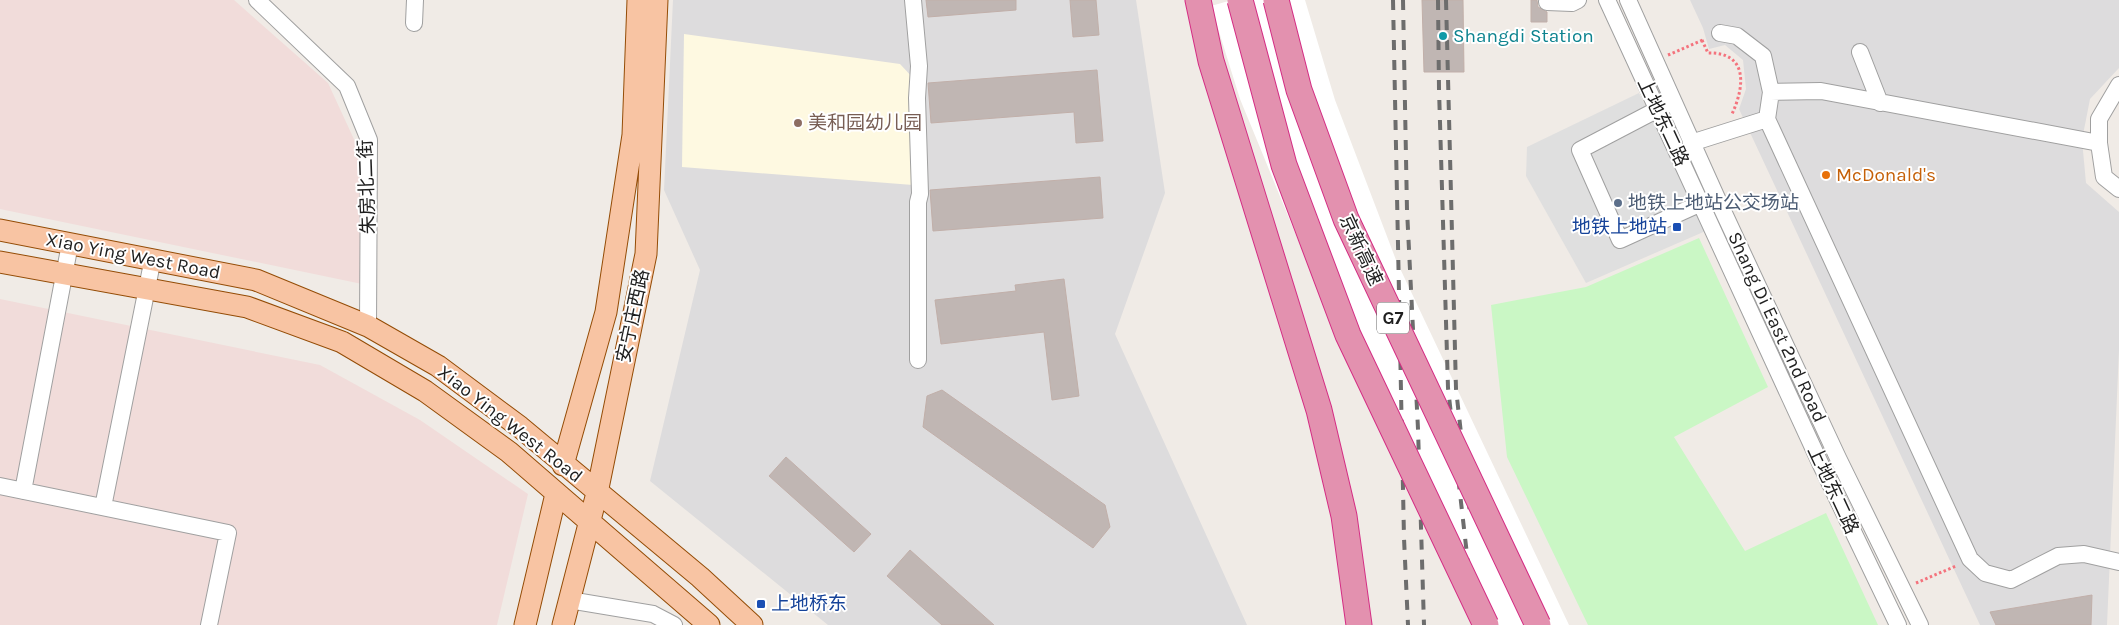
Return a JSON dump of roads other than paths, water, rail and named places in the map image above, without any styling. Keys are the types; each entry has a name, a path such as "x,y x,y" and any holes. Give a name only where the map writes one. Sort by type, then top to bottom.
{"highway":[{"path":"1198,0 1211,60 1319,410 1344,516 1355,582 1359,625"},
{"name":"京新高速","path":"1240,0 1284,165 1348,335 1486,625"},
{"name":"京新高速","path":"1276,0 1299,90 1346,219 1538,625"}],"main road":[{"path":"563,465 606,312 633,135 638,0"},
{"name":"安宁庄西路","path":"563,625 597,493 646,254 657,0"},
{"name":"Xiao Ying West Road","path":"0,230 153,258 256,280 368,326 438,366 520,427 563,465 700,577 752,625"},
{"name":"Xiao Ying West Road","path":"0,262 247,307 342,342 425,391 509,452 709,625"},
{"path":"525,625 556,494"}],"street":[{"name":"朱房北二街","path":"257,0 347,86 369,140 368,326"},
{"path":"414,23 415,0"},
{"path":"913,0 919,66 917,98 920,194 918,202 918,360"},
{"path":"1547,2 1572,3 1578,0"},
{"name":"上地东二路","path":"1607,0 1820,465 1898,625"},
{"name":"Shang Di East 2nd Road","path":"1628,0 1691,143 1920,625"},
{"path":"1720,33 1737,36 1763,56 1771,92 1767,119 1970,559 1985,573 2011,580 2058,556 2084,554 2119,562"},
{"path":"1860,52 1880,103"},
{"path":"2119,85 2099,119 2099,143 2104,177 2119,189"},
{"path":"1771,92 1821,91 2099,143"},
{"path":"1673,102 1580,150 1620,240 1716,196"},
{"path":"1691,143 1767,119"},
{"path":"23,491 70,244"},
{"path":"103,507 153,258"},
{"path":"556,494 563,465"},
{"path":"0,486 228,533 209,625"},
{"path":"569,600 653,614 674,625"}],"railway":[{"path":"1393,0 1404,538 1408,625"},
{"path":"1403,0 1407,210 1418,429 1424,625"},
{"path":"1438,0 1448,388 1475,625"},
{"path":"1446,0 1456,389 1470,513"},
{"path":"1479,600 1482,625"}],"place":[{"name":"Shangdi Station","path":"1443,36"},
{"name":"美和园幼儿园","path":"798,123"},
{"name":"McDonald's","path":"1826,175"},
{"name":"地铁上地站公交场站","path":"1618,203"},
{"name":"地铁上地站","path":"1677,227"},
{"name":"上地桥东","path":"761,604"}]}
